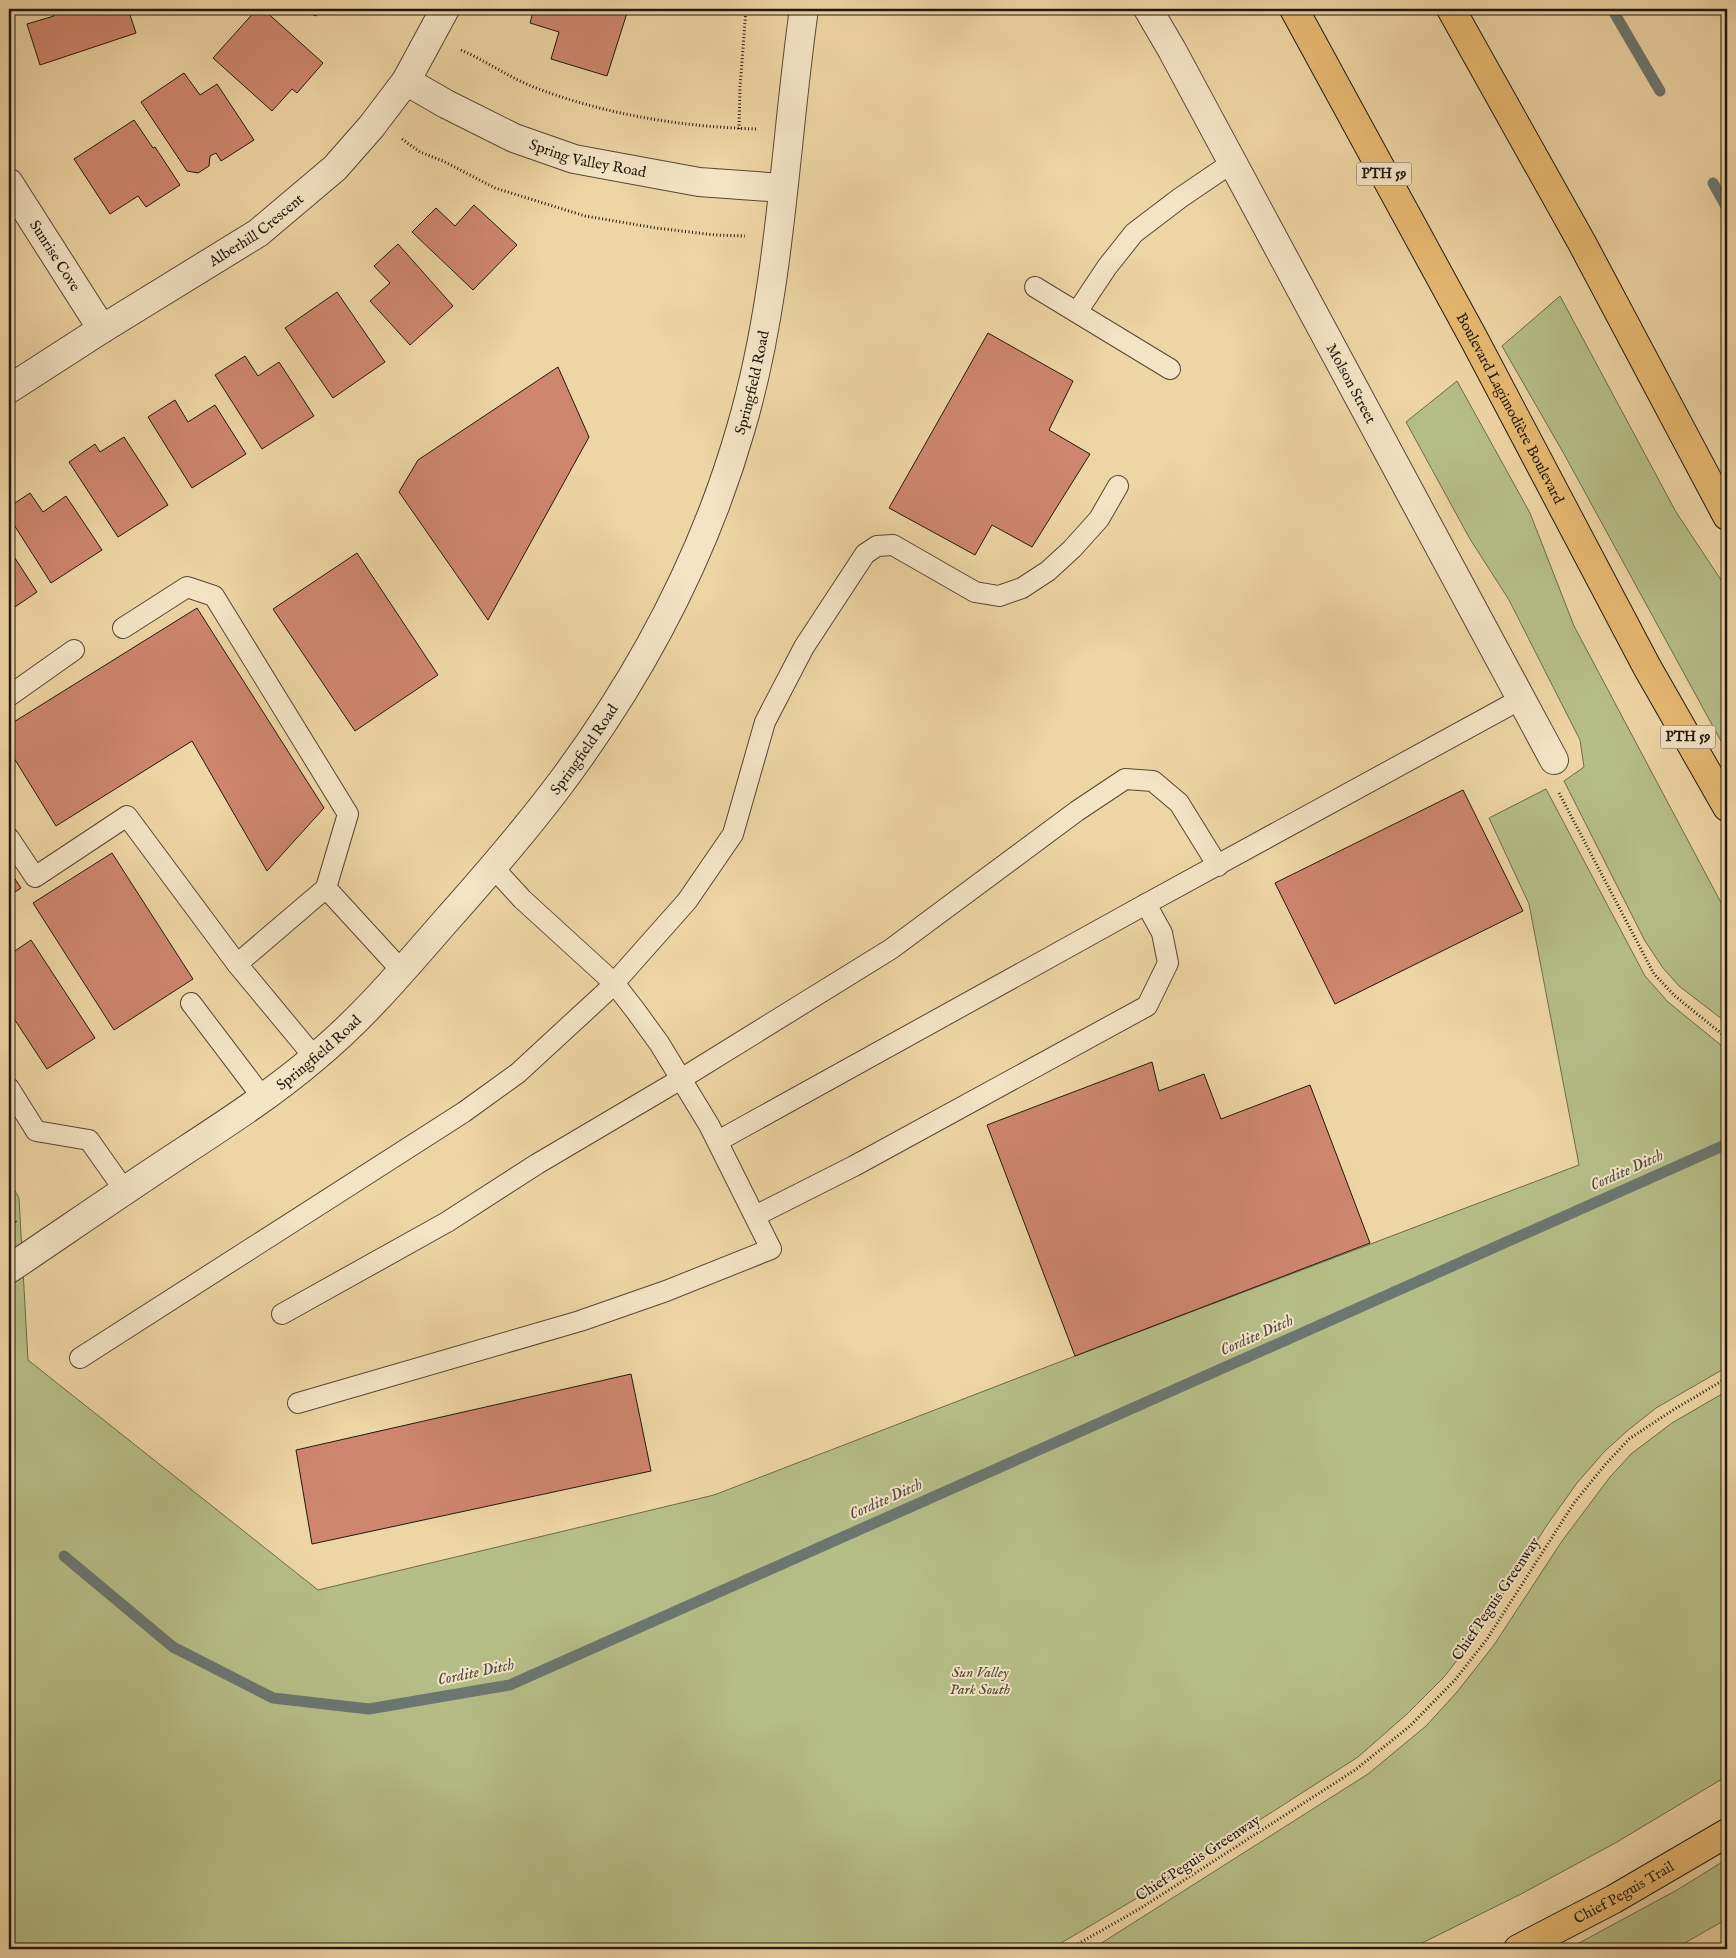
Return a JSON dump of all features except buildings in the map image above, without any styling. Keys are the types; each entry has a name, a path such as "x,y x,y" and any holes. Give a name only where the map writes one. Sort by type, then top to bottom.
{"main road":[{"name":"Boulevard Lagimodière Boulevard","path":"1294,9 1469,330 1647,667 1727,807"},
{"path":"1451,9 1582,243 1727,516"},
{"name":"Chief Peguis Trail","path":"1518,1949 1614,1899 1727,1833"}],"street":[{"name":"Alberhill Crescent","path":"9,389 258,233 335,168 376,121 406,81 445,9"},
{"name":"Springfield Road","path":"9,1268 263,1098 315,1058 380,996 493,868 561,783 630,679 660,629 680,588 714,507 740,430 763,340 778,237 793,89 804,9"},
{"name":"Molson Street","path":"1148,9 1233,162 1554,760"},
{"name":"Spring Valley Road","path":"406,81 446,104 514,138 574,159 699,182 783,188"},
{"name":"Sunrise Cove","path":"9,183 102,329"}],"lane":[{"path":"1077,312 1107,267 1134,233 1180,198 1233,162"},
{"path":"1035,287 1170,369"},
{"path":"80,1358 464,1112 518,1073 614,983 687,900 733,834 765,722 804,647 865,554 877,546 893,545 975,592 999,596 1022,588 1048,572 1099,518 1118,486"},
{"path":"123,628 187,587 214,596 348,814 326,888 237,964"},
{"path":"9,696 74,650"},
{"path":"718,1142 1146,904 1521,699"},
{"path":"282,1314 447,1222 538,1164 682,1079 891,949 1077,811 1125,779 1153,781 1179,803 1218,866"},
{"path":"9,838 35,877 128,816 237,964 315,1058"},
{"path":"298,1403 580,1321 666,1292 771,1249 718,1142 659,1043 614,983 522,899 493,868"},
{"path":"326,888 402,971"},
{"path":"755,1216 863,1162 1148,1006 1168,963 1162,933 1146,904"},
{"path":"191,1003 263,1098"},
{"path":"9,1088 36,1131 89,1140 125,1191"}],"path":[{"path":"430,36 471,54 535,87 594,108 670,123 739,129 746,9"},
{"path":"376,121 420,152 443,161 495,188 585,216 656,228 715,235 778,237"},
{"path":"1554,760 1555,784 1654,974 1675,996 1727,1038"},
{"name":"Chief Peguis Greenway","path":"1070,1949 1141,1908 1355,1770 1410,1726 1455,1680 1487,1639 1574,1502 1604,1466 1629,1439 1727,1378"}],"green space":[{"path":"1560,296 1676,512 1727,589 1727,752 1564,454 1502,346"},
{"path":"1457,381 1530,513 1574,626 1727,914 1727,1023 1679,986 1663,968 1645,941 1564,781 1584,767 1580,740 1509,600 1470,539 1406,422"},
{"name":"Sun Valley Park South","path":"1546,789 1645,976 1668,1002 1727,1050 1727,1367 1656,1408 1604,1452 1577,1483 1547,1525 1479,1632 1444,1677 1407,1714 1358,1757 1144,1894 1051,1949 9,1949 9,1180 19,1198 28,1360 318,1590 714,1495 1579,1165 1529,904 1489,818"},
{"path":"1727,1391 1727,1776 1617,1842 1523,1893 1410,1949 1092,1949 1368,1774 1426,1726 1457,1692 1494,1645 1562,1541 1610,1477 1631,1454 1672,1423"},
{"path":"1727,1859 1727,1919 1674,1949 1568,1949 1677,1890"}],"waterway":[{"path":"1612,9 1660,91"},
{"path":"1713,183 1727,208"},
{"name":"Cordite Ditch","path":"64,1556 173,1647 273,1698 369,1709 510,1685 1727,1144"}]}
